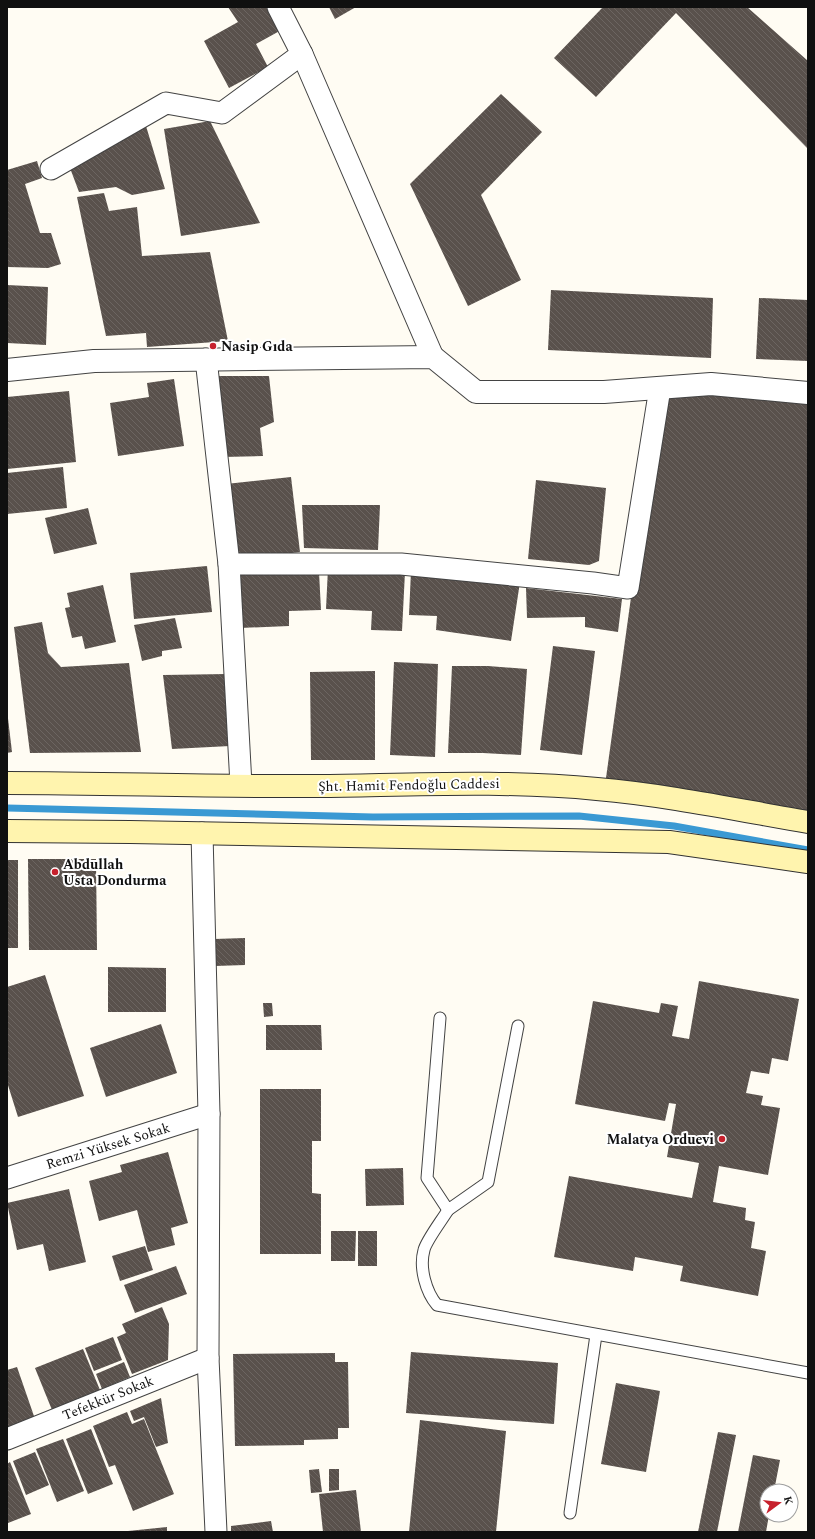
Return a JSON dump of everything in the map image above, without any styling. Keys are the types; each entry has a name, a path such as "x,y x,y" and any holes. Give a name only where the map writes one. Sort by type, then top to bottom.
{"main road":[{"name":"Şht. Hamit Fendoğlu Caddesi","path":"7,783 241,785 513,784 596,788 737,809 808,822"},
{"path":"7,832 202,833 669,842 808,862"}],"street":[{"path":"278,7 302,54 433,357 476,392 604,392 711,384 808,393"},
{"path":"51,169 166,103 222,113 302,54"},
{"path":"7,370 94,361 433,357"},
{"path":"206,360 228,564 241,785"},
{"path":"228,564 401,564 593,583 628,588 660,388"},
{"path":"202,833 209,1114 208,1358 216,1532"},
{"name":"Remzi Yüksek Sokak","path":"7,1178 209,1114"},
{"name":"Tefekkür Sokak","path":"7,1439 208,1358"}],"lane":[{"path":"440,1018 427,1178 448,1210"},
{"path":"518,1026 488,1182 448,1210 424,1250 422,1268 425,1284 430,1297 437,1305 808,1373"},
{"path":"570,1514 596,1335"}],"building":[{"path":"228,7 271,7 285,28 256,44 268,67 229,88 204,41 238,22"},
{"path":"329,7 356,7 335,19"},
{"path":"603,7 747,7 808,61 808,149 676,13 596,97 554,58"},
{"path":"501,94 542,132 481,195 521,280 468,306 410,184"},
{"path":"210,121 260,223 181,236 164,129"},
{"path":"146,126 165,189 132,195 116,187 79,192 70,168"},
{"path":"37,161 42,178 25,184 40,233 51,233 61,264 48,268 7,267 7,170"},
{"path":"104,193 109,211 137,207 142,256 210,252 228,341 147,347 146,333 106,336 77,197"},
{"path":"7,285 48,287 46,345 7,343"},
{"path":"551,290 713,298 711,358 548,350"},
{"path":"759,298 808,300 808,361 756,359"},
{"path":"215,376 269,376 274,422 260,428 263,456 222,457"},
{"path":"174,379 184,446 118,456 110,403 149,397 147,383"},
{"path":"660,388 808,400 808,815 606,778"},
{"path":"69,391 76,462 7,469 7,397"},
{"path":"63,467 67,508 7,514 7,473"},
{"path":"291,477 300,552 235,560 226,484"},
{"path":"536,480 606,488 599,561 589,565 528,559"},
{"path":"302,505 380,505 378,550 304,548"},
{"path":"88,508 97,544 54,554 45,518"},
{"path":"207,566 212,612 134,619 130,573"},
{"path":"328,568 405,572 402,631 371,630 372,611 326,609"},
{"path":"411,571 520,582 511,641 436,630 437,616 409,615"},
{"path":"319,572 321,610 289,611 289,626 240,628 238,575"},
{"path":"103,585 116,642 85,649 82,636 72,638 65,608 70,607 67,593"},
{"path":"526,588 622,599 618,632 585,627 585,617 527,618"},
{"path":"175,618 182,648 162,651 162,656 142,661 134,625"},
{"path":"42,622 48,653 61,667 129,663 141,752 30,753 14,627"},
{"path":"553,646 595,651 582,755 540,750"},
{"path":"394,662 438,664 435,757 390,755"},
{"path":"452,666 488,666 527,669 521,755 448,753"},
{"path":"375,671 375,760 311,760 310,672"},
{"path":"227,674 230,746 172,749 163,675"},
{"path":"7,710 12,752 7,753"},
{"path":"28,859 96,859 97,950 29,950"},
{"path":"7,860 18,860 18,948 7,948"},
{"path":"245,938 245,965 215,966 214,939"},
{"path":"108,967 166,968 166,1012 108,1012"},
{"path":"45,975 84,1096 18,1117 7,1082 7,987"},
{"name":"Malatya Orduevi","path":"699,981 799,999 788,1061 772,1058 769,1074 751,1071 746,1093 763,1096 761,1105 780,1108 768,1175 719,1166 713,1202 746,1208 745,1220 755,1222 751,1248 766,1251 758,1296 680,1281 683,1266 635,1257 633,1271 554,1257 569,1176 692,1198 699,1163 667,1157 676,1104 669,1103 665,1121 575,1104 593,1001 659,1013 661,1003 678,1006 672,1036 689,1039"},
{"path":"263,1003 272,1003 273,1016 264,1017"},
{"path":"161,1024 177,1073 106,1097 90,1048"},
{"path":"266,1025 321,1025 322,1050 266,1050"},
{"path":"260,1089 321,1089 321,1141 312,1141 312,1193 321,1194 321,1254 260,1254"},
{"path":"168,1152 188,1223 171,1228 175,1245 148,1252 137,1210 99,1221 89,1181 122,1172 120,1165"},
{"path":"403,1168 404,1205 366,1206 365,1169"},
{"path":"69,1189 86,1262 49,1271 43,1244 17,1250 7,1203"},
{"path":"331,1231 356,1231 355,1261 331,1261"},
{"path":"358,1231 377,1231 377,1266 358,1266"},
{"path":"145,1246 153,1270 120,1281 112,1256"},
{"path":"176,1266 187,1294 135,1313 124,1285"},
{"path":"162,1307 169,1324 168,1360 132,1374 117,1337 126,1333 122,1324"},
{"path":"113,1337 122,1360 94,1371 85,1348"},
{"path":"83,1349 100,1390 52,1410 35,1368"},
{"path":"411,1352 558,1363 554,1424 406,1413"},
{"path":"335,1353 335,1362 348,1362 349,1428 338,1428 338,1439 304,1440 304,1445 235,1446 233,1354"},
{"path":"124,1362 130,1377 102,1389 96,1374"},
{"path":"17,1367 35,1419 7,1430 7,1370"},
{"path":"616,1383 660,1391 646,1472 601,1464"},
{"path":"161,1398 168,1443 156,1447 144,1417 134,1421 130,1411"},
{"path":"127,1412 132,1424 144,1419 174,1494 133,1511 115,1465 109,1467 93,1426"},
{"path":"420,1420 506,1431 496,1532 409,1532"},
{"path":"91,1429 113,1484 88,1494 66,1439"},
{"path":"718,1432 736,1435 717,1532 698,1532"},
{"path":"63,1439 84,1491 57,1502 36,1449"},
{"path":"35,1452 49,1485 26,1495 13,1461"},
{"path":"753,1455 780,1460 776,1483 759,1483 759,1523 768,1523 766,1532 738,1532"},
{"path":"10,1462 31,1514 8,1523 7,1464"},
{"path":"319,1469 322,1492 311,1493 309,1470"},
{"path":"329,1469 339,1469 339,1490 329,1491"},
{"path":"356,1490 361,1532 323,1532 319,1494"},
{"path":"271,1521 273,1532 231,1532 231,1526"},
{"path":"167,1527 167,1532 128,1532 128,1531"}],"waterway":[{"path":"7,808 373,817 579,816 674,826 808,850"}],"place":[{"name":"Nasip Gıda","path":"213,346"},
{"name":"Abdullah Usta Dondurma","path":"55,872"},
{"name":"Malatya Orduevi","path":"722,1139"}]}
